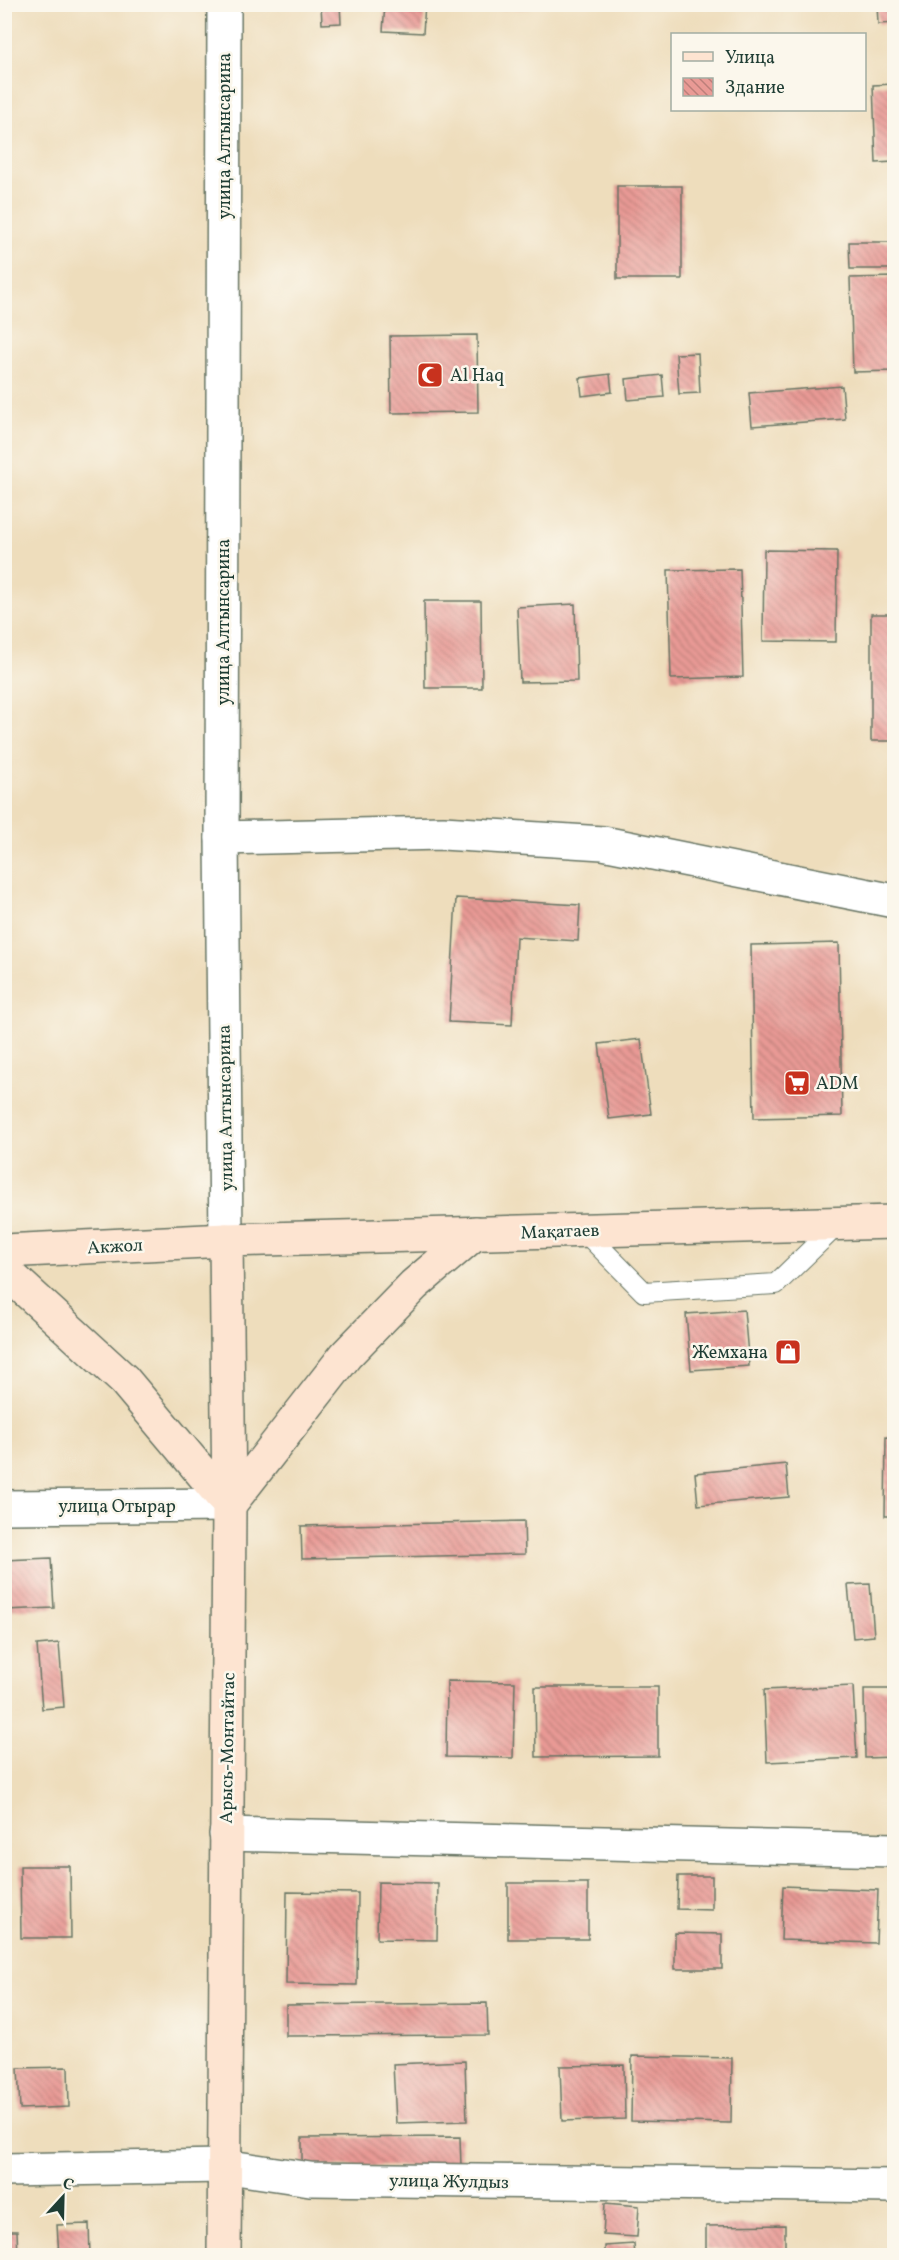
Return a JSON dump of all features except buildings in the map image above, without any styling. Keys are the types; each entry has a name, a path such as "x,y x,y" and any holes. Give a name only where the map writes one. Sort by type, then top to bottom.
{"main road":[{"name":"Мақатаев","path":"226,1240 894,1222"},
{"path":"4,1270 124,1380 229,1505 346,1355 414,1285 475,1233"},
{"name":"Акжол","path":"4,1251 226,1240"},
{"name":"Арысь-Монтайтас","path":"224,2256 229,1505 226,1240"}],"street":[{"name":"улица Алтынсарина","path":"224,4 222,838 226,1240"},
{"path":"222,838 443,833 603,843 894,901"},
{"name":"улица Отырар","path":"4,1507 229,1505"},
{"path":"226,1834 894,1850"},
{"name":"улица Жулдыз","path":"4,2170 223,2166 310,2179 894,2186"}],"lane":[{"path":"583,1230 644,1292 776,1284 839,1223"}],"place":[{"name":"Al Haq","path":"430,375"},
{"name":"ADM","path":"797,1083"},
{"name":"Жемхана","path":"788,1352"}]}
